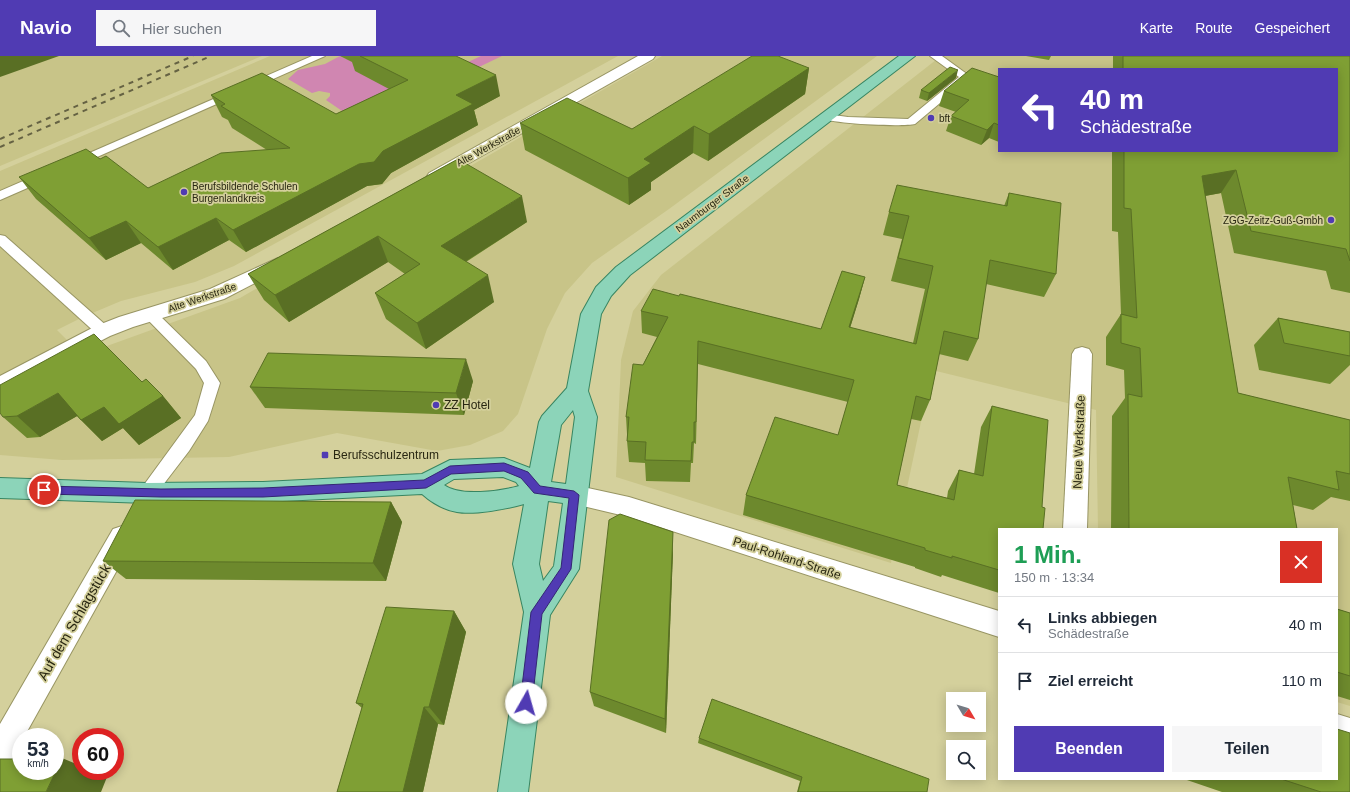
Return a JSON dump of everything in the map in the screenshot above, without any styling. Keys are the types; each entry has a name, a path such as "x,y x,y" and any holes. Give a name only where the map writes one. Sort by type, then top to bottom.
{"main road":[{"name":"Naumburger Straße","path":"537,612 566,569 574,495 586,417 577,391 591,314 596,302 610,283 623,271 908,56"},
{"name":"Naumburger Straße","path":"513,792 537,612 526,564 550,422 577,391"},
{"path":"0,488 147,493 263,492 426,484 450,470 504,467 524,475 538,490"},
{"path":"426,484 440,496 457,502 505,500 538,490 574,495"}],"street":[{"name":"Alte Werkstraße","path":"420,185 648,56"},
{"name":"Alte Werkstraße","path":"0,385 103,331 217,294 292,257"},
{"name":"Neue Werkstraße","path":"1075,528 1082,354"},
{"name":"Auf dem Schlagstück","path":"0,752 147,493"},
{"name":"Paul-Rohland-Straße","path":"574,495 629,507 998,624"},
{"path":"1338,729 1350,732"}],"lane":[{"path":"0,196 320,56"},
{"path":"826,117 848,120 911,122 966,77 935,56"},
{"path":"0,239 103,331"},
{"path":"147,493 183,446 202,417 212,382 201,365 151,315"}],"shaded area":[{"path":"0,56 262,56 0,166"},
{"path":"270,56 618,56 234,266 195,282 121,301 57,330 82,355 240,298 662,56 877,56 669,209 592,263 565,293 547,329 518,414 503,431 470,445 437,451 337,433 229,457 62,460 0,455 0,171"},
{"path":"340,56 346,59 351,56 356,71 377,82 382,80 396,93 345,113 326,100 330,96 330,93 319,91 312,93 288,79 298,70 325,64"},
{"path":"481,56 502,56 479,67 468,62"},
{"path":"941,56 1350,56 1350,706 1338,702 1338,528 1098,528 1096,410 932,370 891,563 616,477 621,360 633,311 661,275"}],"building":[{"path":"360,56 456,56 496,75 456,95 473,104 383,151 374,162 359,164 233,230 216,218 158,247 126,221 89,238 19,177 86,149 100,159 106,156 148,188 221,153 290,148 221,106 225,104 211,95 262,73 336,114 408,80"},
{"path":"752,56 778,56 809,68 709,134 694,126 644,159 651,163 628,178 520,123 567,98 632,129"},
{"path":"1123,56 1350,56 1350,261 1346,249 1251,231 1236,170 1202,176 1238,393 1350,420 1350,474 1336,471 1339,490 1288,477 1297,528 1129,528 1128,394 1142,397 1140,348 1121,343 1121,314 1137,318 1131,209 1124,208 1124,152 1338,152 1338,68 1123,68"},
{"path":"950,67 958,70 929,93 921,90"},
{"path":"972,68 998,77 998,125 994,123 987,130 951,116 969,100 944,91"},
{"path":"458,159 522,196 441,246 488,275 417,323 375,293 420,264 378,236 275,295 248,274"},
{"path":"897,185 1007,206 1009,193 1061,203 1056,274 990,260 978,339 944,331 930,400 916,396 897,485 954,500 959,470 983,476 992,406 1048,420 1042,507 1045,508 1043,528 998,528 998,570 952,556 952,558 925,550 925,548 746,495 775,417 838,435 854,380 698,341 696,422 694,422 694,442 692,442 691,461 645,460 646,442 627,441 629,417 626,417 633,364 643,365 668,317 641,311 653,289 679,296 680,294 821,329 842,271 865,277 849,327 916,344 933,266 898,258 909,216 889,212"},
{"path":"1278,318 1350,332 1350,356 1284,343"},
{"path":"94,334 142,382 146,379 163,396 119,424 104,407 81,420 58,393 17,416 3,417 0,413 0,385"},
{"path":"268,353 466,359 456,393 250,387"},
{"path":"135,500 391,502 373,563 103,561"},
{"path":"620,514 673,532 665,719 590,692 609,520"},
{"path":"386,607 454,611 429,707 424,707 403,792 337,792 363,704 356,703"},
{"path":"1338,609 1350,613 1350,676 1338,672"},
{"path":"712,699 929,779 927,792 798,792 802,777 699,738"},
{"path":"1338,729 1350,733 1350,792 1321,792 1284,780 1338,780"},
{"path":"0,759 12,759 12,780 52,780 46,792 0,792"}],"railway":[{"path":"0,139 193,56"},
{"path":"0,147 211,56"}],"place":[{"name":"bft","path":"931,118"},
{"name":"Berufsbildende Schulen Burgenlandkreis","path":"184,192"},
{"name":"ZGG-Zeitz-Guß-Gmbh","path":"1331,220"},
{"name":"ZZ Hotel","path":"436,405"},
{"name":"Berufsschulzentrum","path":"325,455"}],"route":[{"path":"44,490 231,493 426,484 450,470 481,467 504,467 524,475 538,490 574,495 566,569 537,612 526,703"}]}
